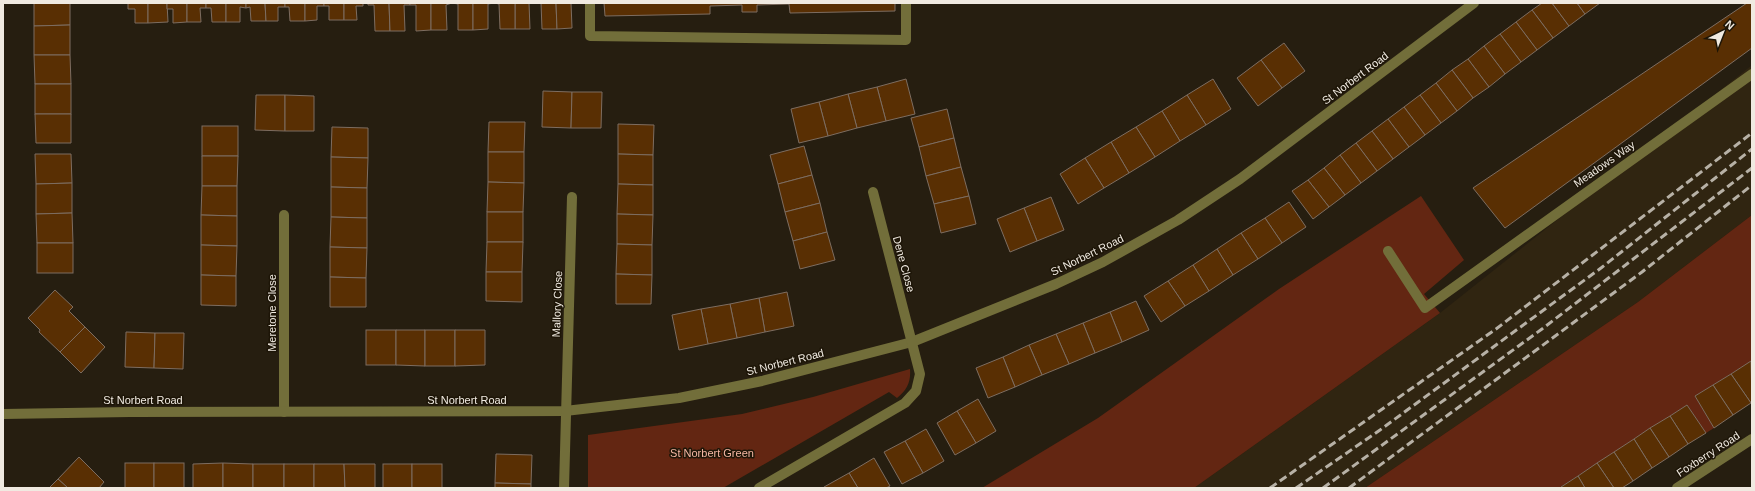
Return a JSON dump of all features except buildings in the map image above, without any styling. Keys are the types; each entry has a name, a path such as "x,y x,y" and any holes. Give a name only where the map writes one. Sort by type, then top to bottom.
{"street":[{"path":"590,3 590,36 906,40 906,3"},
{"name":"St Norbert Road","path":"3,414 565,411 679,398 747,384 912,342 1056,284 1103,262 1178,220 1240,179 1474,3"},
{"name":"Meadows Way","path":"1388,252 1425,308 1752,74"},
{"name":"Dene Close","path":"873,192 912,342"},
{"name":"Mallory Close","path":"565,411 572,197"},
{"name":"Meretone Close","path":"284,215 284,412"},
{"path":"759,488 905,403 916,391 920,374 912,342"},
{"path":"564,488 565,411"},
{"name":"Foxberry Road","path":"1678,488 1752,439"}],"shaded area":[{"path":"1752,65 1752,215 1638,302 1365,488 1194,488 1440,313"}],"green space":[{"path":"1421,196 1464,260 1424,294 1440,313 1194,488 982,488 1098,418 1279,289"},
{"path":"1752,215 1752,361 1695,396 1714,428 1706,433 1687,405 1559,488 1365,488 1638,302"},
{"name":"St Norbert Green","path":"910,369 908,385 897,398 889,392 723,488 588,488 588,435 742,414 813,397"}],"railway":[{"path":"1270,488 1496,329 1752,133"},
{"path":"1296,488 1380,430 1601,268 1752,149"},
{"path":"1323,488 1542,329 1752,168"},
{"path":"1349,488 1642,272 1752,185"}]}
